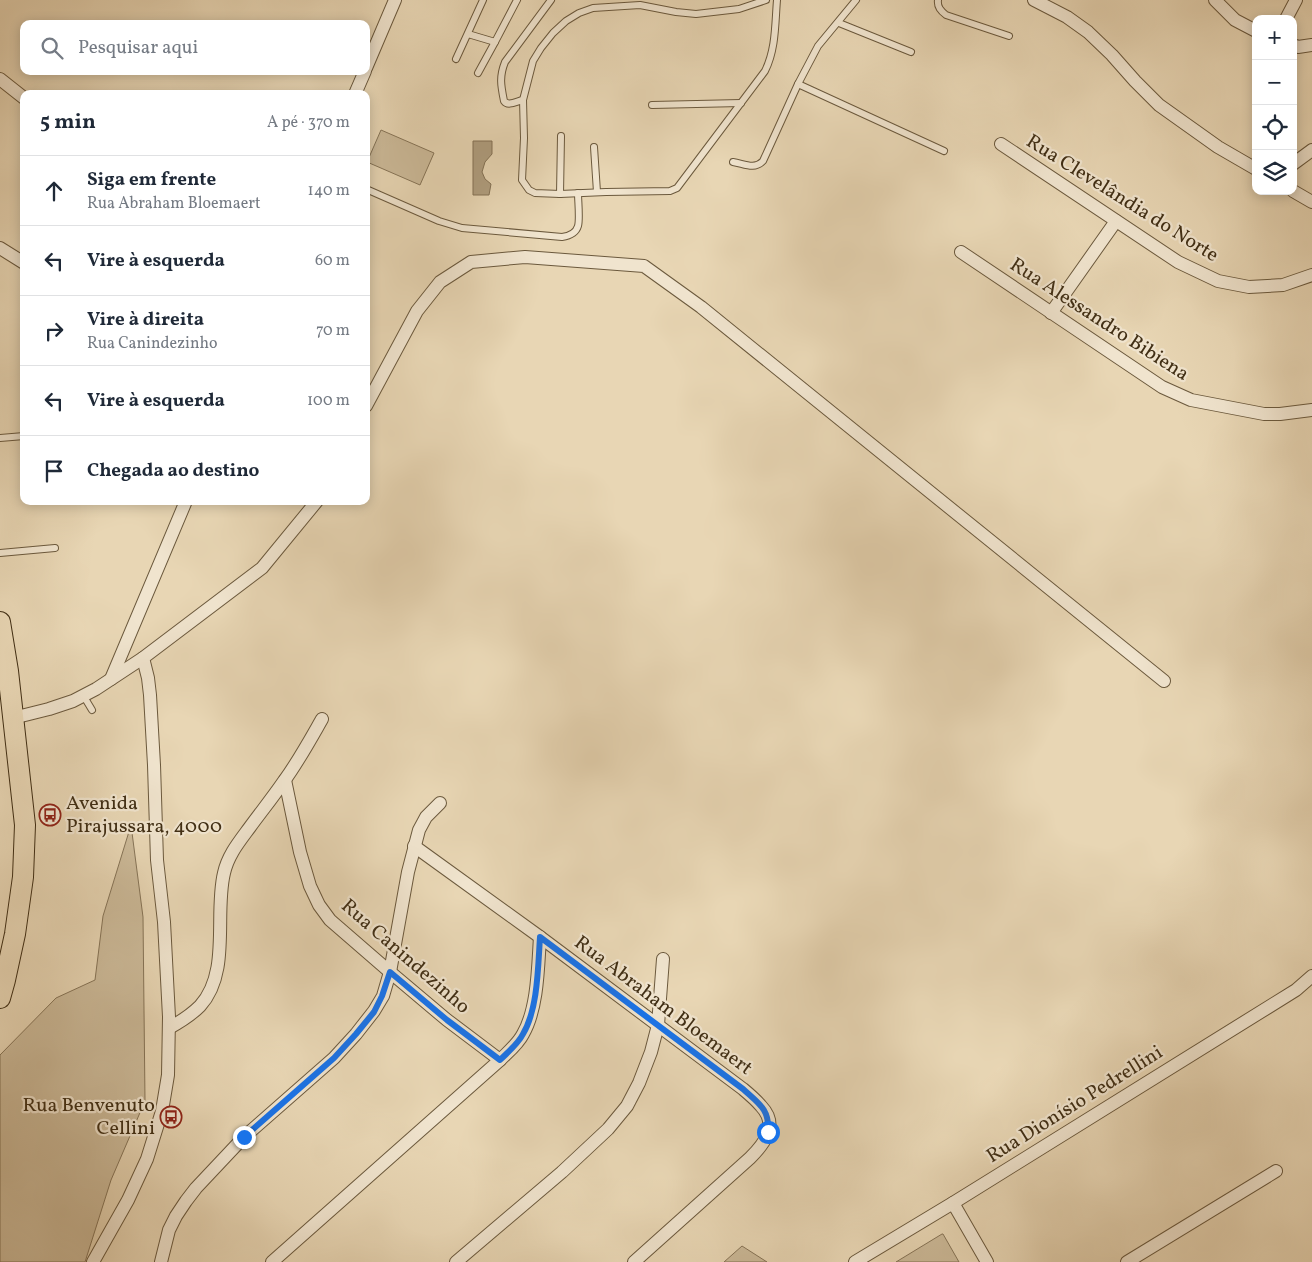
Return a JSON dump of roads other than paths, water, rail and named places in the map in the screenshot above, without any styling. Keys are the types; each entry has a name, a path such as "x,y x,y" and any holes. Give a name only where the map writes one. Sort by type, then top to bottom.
{"main road":[{"path":"0,622 8,671 25,825 23,877 14,934 0,998"}],"street":[{"path":"370,59 395,0"},
{"path":"1034,0 1067,17 1088,32 1112,55 1135,82 1160,105 1218,148 1252,168"},
{"path":"1215,0 1235,20 1252,29"},
{"path":"1288,15 1296,0"},
{"path":"1297,46 1312,46"},
{"path":"357,90 363,75"},
{"path":"0,79 20,95"},
{"name":"Rua Clevelândia do Norte","path":"1000,144 1178,262 1218,281 1250,287 1283,285 1312,275"},
{"path":"1297,161 1312,150"},
{"path":"1297,193 1312,202"},
{"path":"1051,313 1116,221"},
{"path":"0,248 20,260"},
{"name":"Rua Alessandro Bibiena","path":"960,252 1162,387 1191,400 1264,414 1312,410"},
{"path":"370,399 417,311 440,282 471,262 525,257 644,266 701,307 1164,681"},
{"path":"111,679 184,505"},
{"path":"13,718 73,701 143,658 262,568 314,505"},
{"path":"93,1262 128,1200 147,1159 162,1111 168,1074 169,1028 164,922 157,860 150,695 143,658"},
{"path":"169,1028 187,1017 199,1006 206,997 215,978 219,958 224,872 233,850 285,780 322,719"},
{"name":"Rua Canindezinho","path":"285,780 300,852 310,886 319,905 330,920 447,1020 500,1060"},
{"path":"161,1262 169,1230 176,1216 216,1165 244,1137 334,1058 374,1012 390,972 408,872 419,830 426,817 440,803"},
{"name":"Rua Abraham Bloemaert","path":"414,846 540,937 743,1089 761,1106 768,1116 769,1123 766,1141 750,1158 634,1262"},
{"path":"272,1262 500,1060 522,1036 530,1020 534,998 540,937"},
{"path":"456,1262 562,1172 608,1129 627,1106 639,1083 651,1052 658,1025 663,959"},
{"name":"Rua Dionísio Pedrellini","path":"855,1262 1296,990 1312,976"},
{"path":"1127,1262 1276,1171"},
{"path":"953,1203 987,1262"}],"lane":[{"path":"456,60 483,0"},
{"path":"478,73 517,0"},
{"path":"522,100 508,104 504,102 500,80 501,71 505,62 551,0"},
{"path":"659,8 662,0"},
{"path":"766,0 739,9 696,14 659,8 641,2 616,3 579,13 566,21 541,48 533,61 522,100 524,138 522,180 529,190 535,193 560,194 673,190 680,185 765,71 774,42 777,0"},
{"path":"733,162 754,166 762,163 798,84 818,46 856,0"},
{"path":"938,0 939,8 946,15 1009,36"},
{"path":"838,23 911,52"},
{"path":"468,34 495,42"},
{"path":"798,84 944,152"},
{"path":"652,106 741,103"},
{"path":"560,194 561,136"},
{"path":"594,147 596,192"},
{"path":"370,191 439,221 462,228 562,237 572,234 578,226 578,193"},
{"path":"0,438 20,436"},
{"path":"0,553 55,548"},
{"path":"83,695 92,710"}],"place":[{"name":"Avenida Pirajussara, 4000","path":"50,815"},
{"name":"Rua Benvenuto Cellini","path":"171,1117"}]}
